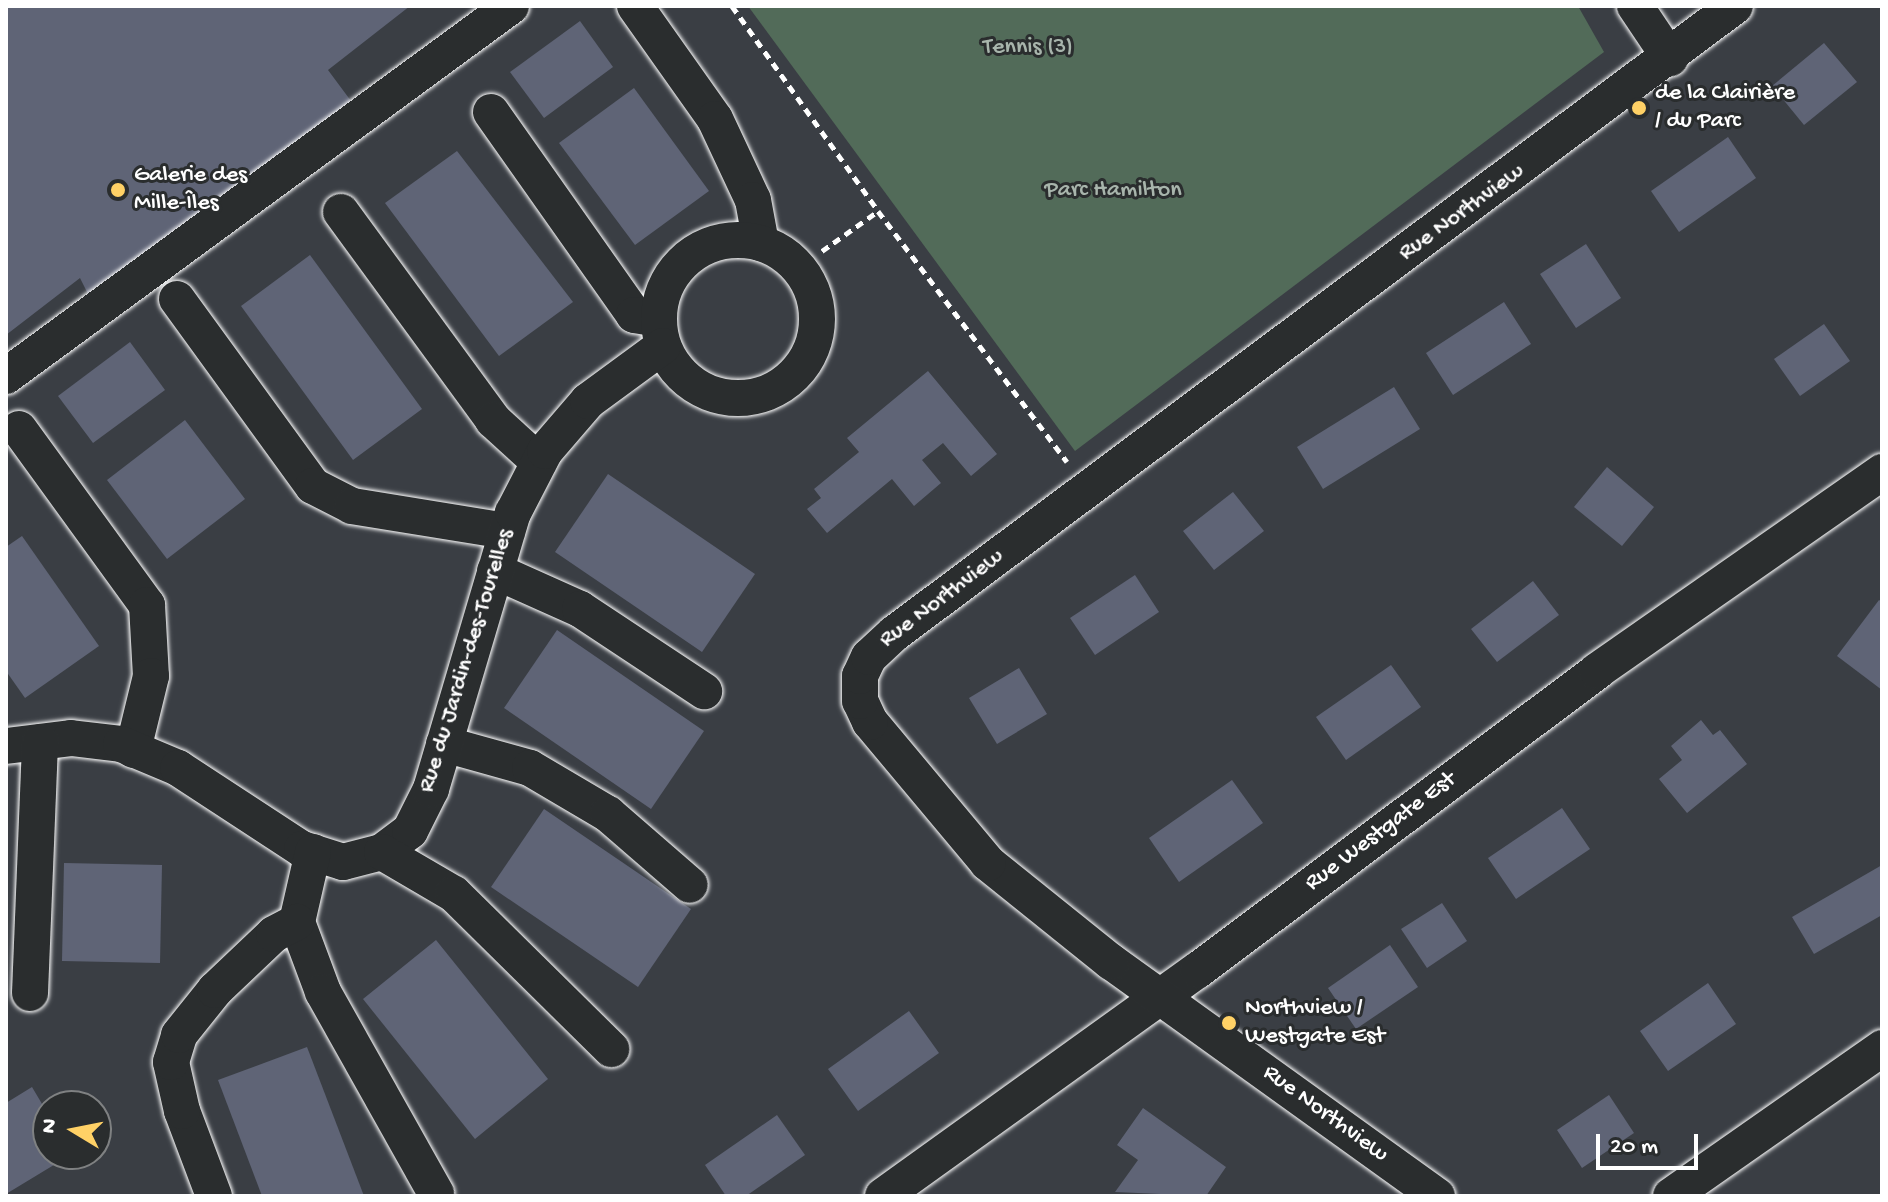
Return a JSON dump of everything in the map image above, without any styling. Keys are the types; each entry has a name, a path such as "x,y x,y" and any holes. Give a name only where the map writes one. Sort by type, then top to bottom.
{"street":[{"path":"6,376 511,6"},
{"path":"635,6 715,119 753,200 761,243"},
{"path":"1635,6 1670,58"},
{"name":"Rue Northview","path":"1437,1196 1161,996 988,863 894,756 860,701 860,676 878,647 1670,58 1735,6"},
{"path":"491,112 634,315 660,332 684,378 708,393 735,399 783,385 803,365 817,326 815,298 793,260 761,243 741,238 713,242 689,255 662,291 660,332"},
{"path":"341,212 493,420 539,462"},
{"path":"177,299 313,486 352,506 507,531"},
{"name":"Rue du Jardin-des-Tourelles","path":"23,744 71,738 133,750 178,768 267,829 313,852 343,862 382,852 410,831 444,744 507,531 539,462 588,401 660,332"},
{"path":"19,429 147,605 151,676 133,750"},
{"name":"Rue Westgate Est","path":"883,1196 1161,996 1597,671 1882,472"},
{"path":"495,571 580,609 704,691"},
{"path":"23,744 30,993"},
{"path":"444,744 530,768 608,814 690,885"},
{"path":"313,852 297,922 323,992 436,1193"},
{"path":"382,852 454,894 611,1049"},
{"path":"214,1196 171,1062 179,1035 254,952 297,922"},
{"path":"1671,1196 1882,1048"}],"path":[{"path":"732,6 878,211 1087,490"},
{"path":"822,251 878,211"}],"green space":[{"name":"Parc Hamilton","path":"748,6 1578,6 1604,52 1075,451"}],"building":[{"name":"Galerie des Mille-Îles","path":"6,6 410,6 328,70 351,101 88,294 80,278 6,335"},
{"path":"580,21 613,67 544,118 510,72"},
{"path":"1824,43 1857,82 1804,125 1772,86"},
{"path":"634,88 709,191 635,245 559,143"},
{"path":"1728,137 1756,178 1679,232 1651,191"},
{"path":"457,151 573,302 499,356 385,203"},
{"path":"1586,244 1621,298 1576,328 1540,274"},
{"path":"310,255 422,409 353,460 241,306"},
{"path":"1504,302 1531,344 1453,395 1426,353"},
{"path":"1824,324 1850,361 1800,396 1774,359"},
{"path":"130,342 165,390 93,443 58,396"},
{"path":"928,371 997,454 971,476 943,443 922,460 941,483 914,506 892,479 827,533 807,509 821,498 814,489 859,452 847,438"},
{"path":"1394,387 1420,429 1323,489 1297,447"},
{"path":"185,420 245,499 167,559 107,480"},
{"path":"1607,467 1654,507 1622,546 1574,507"},
{"path":"608,474 755,574 702,652 555,552"},
{"path":"1233,492 1264,531 1214,570 1183,531"},
{"path":"22,536 99,646 25,698 6,671 6,547"},
{"path":"1135,575 1159,612 1095,655 1070,618"},
{"path":"1533,581 1559,615 1497,662 1471,629"},
{"path":"1879,600 1882,602 1882,690 1837,656"},
{"path":"557,630 704,731 651,809 504,708"},
{"path":"1391,665 1421,707 1346,760 1316,717"},
{"path":"1019,668 1047,714 997,744 969,698"},
{"path":"1701,720 1713,735 1720,730 1747,764 1687,813 1659,779 1682,760 1671,746"},
{"path":"1232,780 1263,823 1179,882 1149,838"},
{"path":"1562,808 1590,849 1516,899 1488,858"},
{"path":"544,809 691,909 638,987 491,887"},
{"path":"64,863 162,865 160,963 62,961"},
{"path":"1882,865 1882,915 1814,954 1792,917"},
{"path":"1442,903 1467,941 1427,968 1401,929"},
{"path":"436,940 548,1079 475,1139 363,999"},
{"path":"1390,945 1418,987 1356,1029 1328,988"},
{"path":"1708,983 1736,1024 1668,1071 1640,1031"},
{"path":"909,1011 939,1053 858,1111 828,1069"},
{"path":"307,1047 364,1196 262,1196 218,1080"},
{"path":"32,1087 32,1170 46,1170 6,1194 6,1103"},
{"path":"1609,1095 1634,1133 1582,1168 1557,1130"},
{"path":"1143,1108 1226,1167 1206,1196 1115,1192 1138,1160 1117,1145"},
{"path":"777,1115 805,1155 746,1196 726,1196 705,1165"}],"place":[{"name":"de la Clairière / du Parc","path":"1639,108"},
{"name":"Galerie des Mille-Îles","path":"118,190"},
{"name":"Northview / Westgate Est","path":"1229,1023"}],"park label":[{"name":"Tennis (3)","path":"1028,48"}]}
